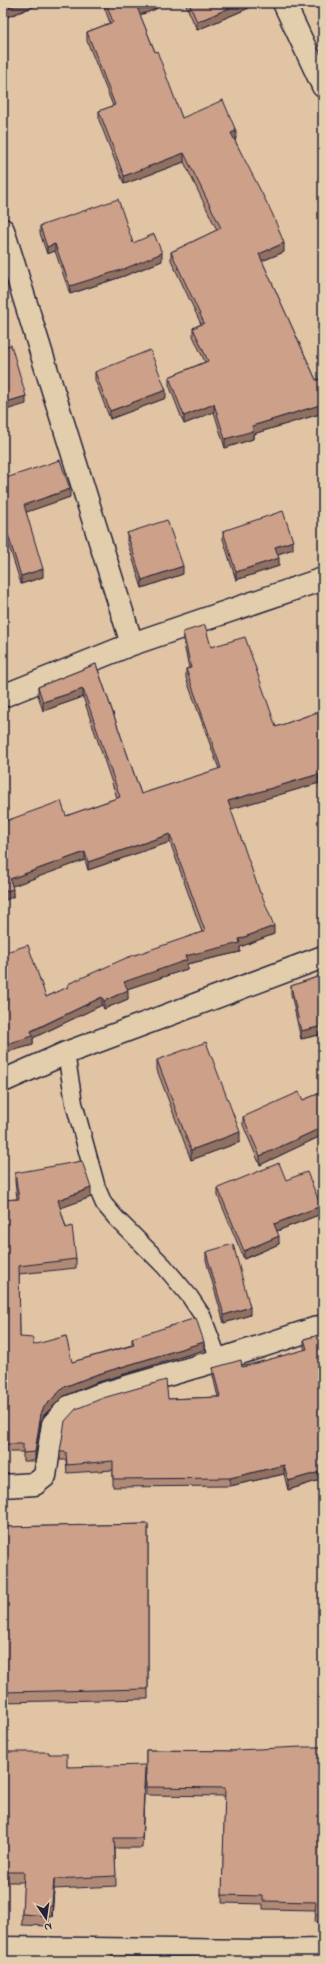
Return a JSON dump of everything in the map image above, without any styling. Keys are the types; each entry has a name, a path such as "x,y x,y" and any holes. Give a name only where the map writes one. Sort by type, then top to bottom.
{"street":[{"path":"284,3 323,86"},
{"path":"3,230 132,644"},
{"path":"3,696 132,644 323,579"},
{"path":"3,1081 66,1053 323,957"},
{"path":"3,1486 35,1484 45,1476 53,1424 69,1407 99,1395 219,1360 323,1326"},
{"path":"3,1948 266,1956 323,1950"}],"lane":[{"path":"66,1053 74,1103 97,1188 104,1204 164,1266 190,1297 202,1315 219,1360"}],"building":[{"path":"5,3 21,3 7,8"},
{"path":"106,3 149,3 137,7 155,52 157,51 182,118 223,100 236,131 231,133 272,213 284,243 259,254 316,380 323,378 323,404 252,426 253,431 225,439 214,404 184,416 169,377 208,361 193,328 204,323 171,252 221,228 184,153 124,176 99,111 115,105 87,32 113,22"},
{"path":"189,3 241,3 197,22"},
{"path":"118,199 133,243 154,234 162,253 124,269 70,286 55,244 47,247 40,226"},
{"path":"11,345 26,396 3,403 3,347"},
{"path":"150,350 166,390 110,411 95,372"},
{"path":"60,460 70,489 24,505 43,569 21,576 3,519 3,479"},
{"path":"283,511 293,541 275,547 279,558 236,572 223,531"},
{"path":"167,520 183,566 142,580 127,533"},
{"path":"205,625 211,647 245,637 276,727 323,710 323,787 319,774 228,801 260,893 274,926 239,939 240,943 185,956 187,960 124,982 128,990 104,1001 102,997 31,1031 33,1036 3,1045 3,953 28,945 46,997 68,987 68,984 126,958 205,931 170,834 88,862 85,852 10,879 13,889 3,892 3,822 61,801 66,816 120,797 83,689 43,702 38,687 96,664 141,794 221,768 186,669 191,668 183,632"},
{"path":"323,975 323,1026 301,1031 291,986"},
{"path":"206,1042 240,1132 191,1150 157,1060"},
{"path":"299,1092 303,1100 323,1092 323,1127 260,1156 243,1117"},
{"path":"82,1161 91,1188 58,1200 66,1228 72,1226 76,1259 19,1266 20,1337 33,1338 33,1345 66,1336 72,1362 134,1345 132,1338 196,1318 204,1342 95,1375 64,1387 44,1407 41,1413 35,1452 23,1453 23,1444 4,1444 3,1200 19,1199 15,1173"},
{"path":"279,1163 286,1180 307,1172 321,1206 274,1224 279,1236 244,1251 218,1188"},
{"path":"233,1244 250,1307 224,1315 206,1252"},
{"path":"323,1334 323,1471 288,1481 284,1465 230,1478 113,1479 113,1461 67,1465 66,1452 60,1452 65,1421 76,1409 103,1398 166,1380 168,1399 220,1397 213,1368 241,1360 242,1367 307,1349 304,1339"},
{"path":"148,1524 148,1689 3,1692 3,1527"},
{"path":"323,1747 323,1915 315,1914 316,1902 263,1901 263,1896 222,1895 225,1788 146,1787 146,1750 236,1751"},
{"path":"3,1752 49,1752 49,1754 67,1754 67,1767 145,1765 142,1838 114,1838 116,1876 54,1879 52,1906 49,1906 49,1916 22,1914 24,1872 3,1872"},
{"path":"111,1956 212,1957 212,1961 111,1961"}]}
